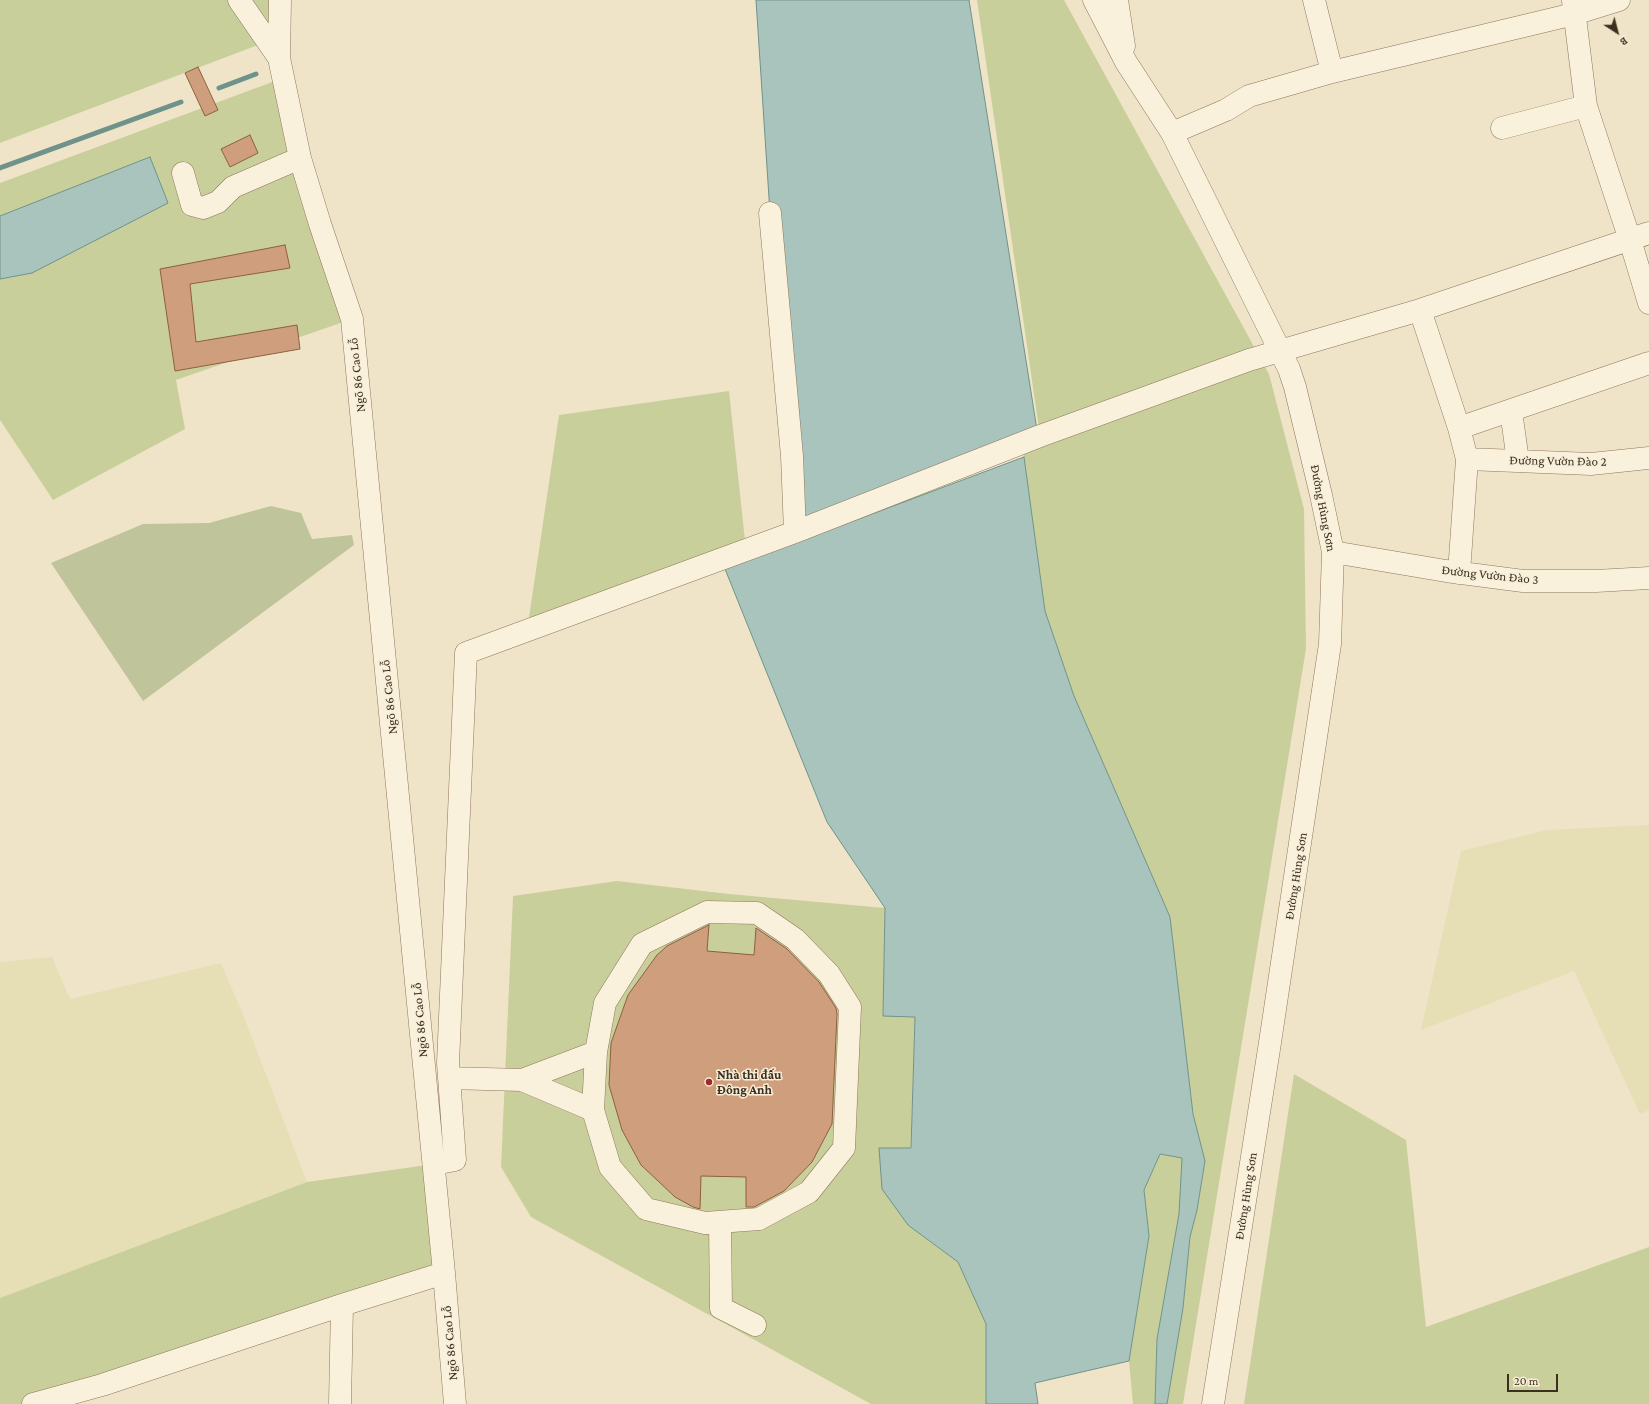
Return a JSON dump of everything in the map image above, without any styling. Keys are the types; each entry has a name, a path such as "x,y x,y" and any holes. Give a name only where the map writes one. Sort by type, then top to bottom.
{"street":[{"path":"239,0 279,58"},
{"name":"Ngõ 86 Cao Lỗ","path":"280,0 279,58 300,158 320,224 352,319 434,1164 455,1404"},
{"name":"Đường Hùng Sơn","path":"1094,0 1126,62 1172,133 1281,352 1296,387 1333,552 1330,644 1272,1034 1213,1404"},
{"path":"1118,0 1126,62"},
{"path":"1314,0 1332,72"},
{"path":"1172,133 1226,110 1249,96 1573,7 1618,0"},
{"path":"1573,7 1586,106 1640,237 1649,303"},
{"path":"1502,128 1586,106"},
{"path":"183,173 192,205 203,208 218,202 233,187 300,158"},
{"path":"770,213 792,456 795,532"},
{"path":"434,1164 455,1160 448,1063 466,653 795,532 1040,436 1249,360 1281,352 1420,310 1640,237"},
{"path":"1420,310 1459,428 1467,459 1459,573"},
{"path":"1459,428 1649,364"},
{"path":"1511,411 1518,461"},
{"name":"Đường Vườn Đào 2","path":"1467,459 1591,464 1649,458"},
{"name":"Đường Vườn Đào 3","path":"1333,552 1459,573 1523,580 1596,581 1649,578"},
{"path":"707,912 756,913 795,939 829,974 850,1007 844,1148 809,1192 759,1220 704,1223 646,1209 610,1167 593,1110 596,1052 605,1003 642,944 707,912"},
{"path":"522,1080 596,1052"},
{"path":"449,1078 522,1080 593,1110"},
{"path":"720,1222 721,1308 755,1325"},
{"path":"32,1404 102,1385 342,1305 444,1273"},
{"path":"340,1404 342,1305"}],"shaded area":[{"path":"1649,825 1649,1110 1640,1114 1574,971 1421,1030 1461,851 1547,830"},
{"path":"52,957 70,999 221,963 244,1017 307,1182 0,1298 0,962"}],"green space":[{"path":"0,0 280,0 279,37 0,143"},
{"path":"977,0 1064,0 1269,374 1304,509 1306,649 1183,1404 1167,1404 1183,1308 1190,1237 1197,1210 1205,1161 1193,1114 1170,917 1074,696 1045,611 1022,443 1040,436"},
{"path":"283,78 352,319 176,380 185,429 53,500 0,420 0,183"},
{"path":"729,391 746,550 527,631 559,415"},
{"path":"271,506 301,513 312,539 352,535 354,545 143,701 51,563 143,524 209,523"},
{"name":"Nhà thi đấu Đông Anh","path":"617,881 729,894 885,908 883,1015 915,1017 908,1225 958,1262 986,1324 986,1404 871,1404 531,1217 501,1167 513,896"},
{"path":"1294,1074 1406,1140 1426,1327 1649,1247 1649,1404 1244,1404"},
{"path":"1160,1154 1182,1158 1179,1214 1157,1339 1155,1404 1133,1404 1129,1361 1149,1236 1144,1190"},
{"path":"434,1164 444,1273 35,1404 0,1404 0,1298 307,1182"}],"water":[{"path":"756,0 969,0 1037,430 805,517 770,213"},
{"path":"150,157 168,203 32,273 0,279 0,216"},
{"path":"1024,457 1045,611 1074,696 1170,917 1193,1114 1205,1161 1197,1210 1190,1237 1183,1308 1167,1404 1155,1404 1157,1339 1179,1214 1182,1158 1160,1154 1144,1190 1149,1236 1129,1361 1035,1383 1038,1404 986,1404 986,1324 958,1262 908,1225 882,1189 879,1148 911,1148 915,1017 883,1016 885,908 827,822 725,569"}],"building":[{"path":"198,67 218,110 205,116 185,73"},
{"path":"250,135 258,153 230,167 221,149"},
{"path":"285,245 290,268 190,284 196,342 297,325 300,349 175,371 160,269"},
{"path":"709,925 707,951 754,955 756,928 787,949 819,982 836,1008 837,1014 832,1124 812,1162 784,1191 754,1207 746,1207 746,1177 701,1176 700,1209 693,1207 675,1197 641,1165 622,1130 609,1085 611,1043 628,995 657,955 667,946"}],"waterway":[{"path":"219,88 256,74"},
{"path":"0,168 181,102"}],"place":[{"name":"Nhà thi đấu Đông Anh","path":"709,1082"}]}
